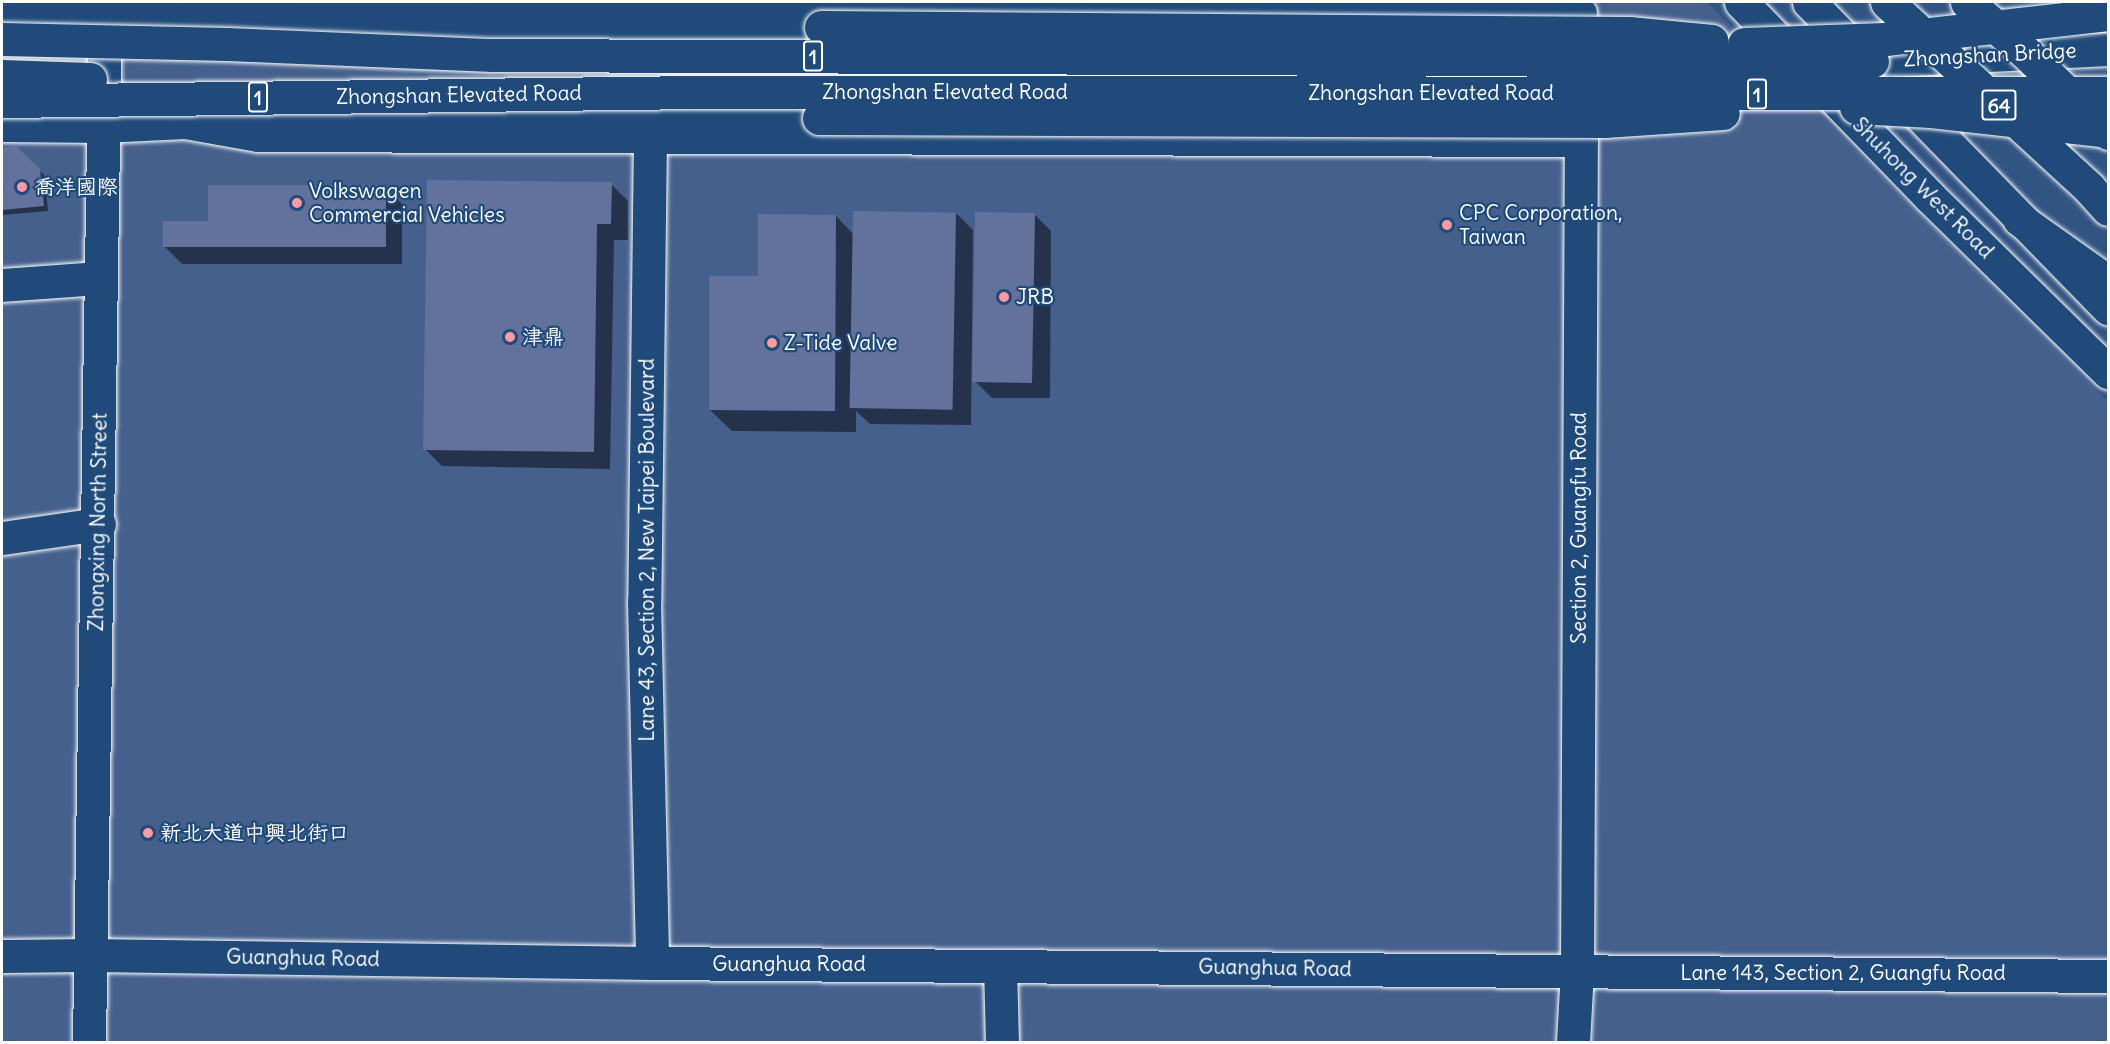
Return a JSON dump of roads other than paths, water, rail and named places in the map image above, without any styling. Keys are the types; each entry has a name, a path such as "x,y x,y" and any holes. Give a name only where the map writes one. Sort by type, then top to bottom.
{"main road":[{"name":"Shuhong West Road","path":"1741,2 1930,197 2109,372"},
{"path":"1809,2 2019,219 2109,308"},
{"name":"64","path":"1887,2 2109,209"},
{"path":"1967,2 2025,52 2109,132"},
{"name":"1","path":"2,12 105,7 197,13 361,5 1582,7"},
{"name":"Zhongxing North Street","path":"89,1042 99,524 100,278 105,7"},
{"name":"Section 2, Guangfu Road","path":"1573,1042 1577,971 1582,7"},
{"path":"197,13 361,23 1629,33 1744,44 1872,61"},
{"path":"1744,44 1885,39 2109,14"},
{"name":"Zhongshan Elevated Road","path":"2,39 227,44 494,55 1872,61"},
{"name":"Zhongshan Bridge","path":"1872,61 2109,49"},
{"path":"2,76 514,94"},
{"name":"Zhongshan Bridge","path":"1889,94 2109,93"},
{"name":"Zhongshan Elevated Road","path":"2,101 514,94 1889,94"},
{"path":"185,122 260,115 1605,121 1703,115 1889,94"},
{"path":"1800,104 1931,111 2109,132"},
{"name":"1","path":"2,125 102,126 185,122 258,135 1581,140"},
{"name":"Lane 43, Section 2, New Taipei Boulevard","path":"651,136 644,601 652,963"},
{"path":"2019,219 2109,282"},
{"path":"2,285 100,278"},
{"path":"2,538 99,524"},
{"name":"Guanghua Road","path":"2,956 90,955 652,963 1577,971"},
{"path":"999,966 1002,1042"},
{"name":"Lane 143, Section 2, Guangfu Road","path":"1577,971 2109,976"}],"place":[{"name":"喬洋國際","path":"22,187"},
{"name":"Volkswagen Commercial Vehicles","path":"297,203"},
{"name":"CPC Corporation, Taiwan","path":"1447,225"},
{"name":"JRB","path":"1004,297"},
{"name":"津鼎","path":"510,337"},
{"name":"Z-Tide Valve","path":"772,343"},
{"name":"新北大道中興北街口","path":"148,833"}]}
